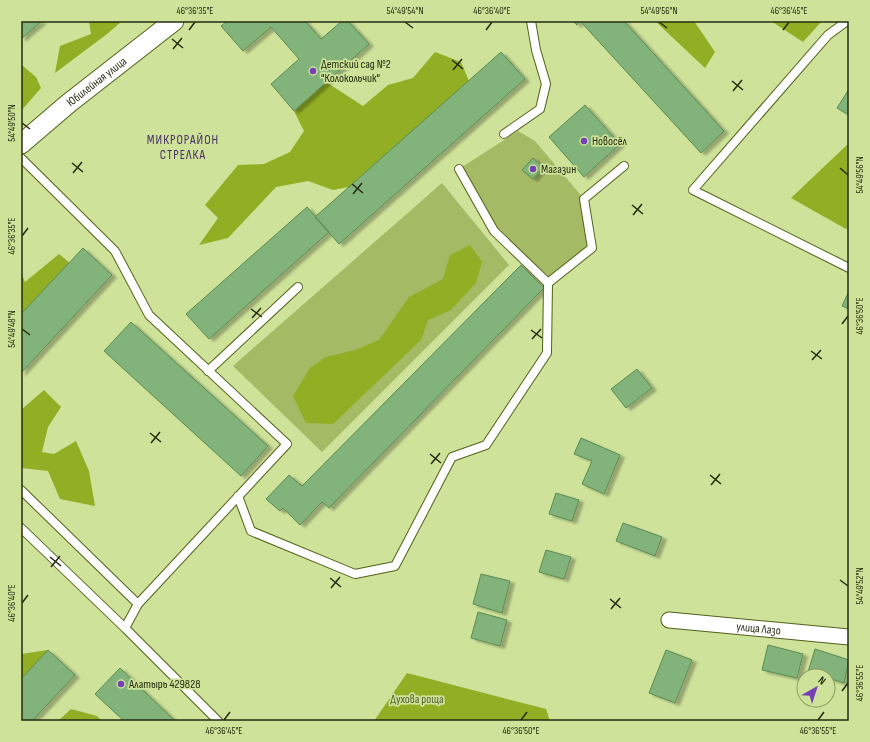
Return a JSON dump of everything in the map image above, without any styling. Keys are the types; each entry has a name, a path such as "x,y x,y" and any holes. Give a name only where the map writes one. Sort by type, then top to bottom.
{"street":[{"name":"Юбилейная улица","path":"21,144 69,102 174,21"},
{"name":"улица Лазо","path":"669,620 849,637"}],"lane":[{"path":"504,134 540,109 546,84 536,50 532,21"},
{"path":"847,21 828,35 693,190 849,268"},
{"path":"21,158 114,251 149,315 287,444 138,604 125,628"},
{"path":"548,283 592,248 584,199 624,166"},
{"path":"238,496 251,531 355,574 395,566 452,457 486,446 547,353 548,283 494,231 459,169"},
{"path":"208,371 298,287"},
{"path":"21,490 138,604"},
{"path":"21,528 125,628 218,721"}],"green space":[{"path":"89,21 122,21 55,73 60,46 91,34"},
{"path":"655,21 694,21 715,52 705,68"},
{"path":"771,21 822,21 803,42"},
{"path":"435,52 461,62 469,81 349,187 333,190 308,181 276,187 228,238 199,245 218,218 205,205 238,165 264,164 290,152 304,131 294,111 326,82 363,106 388,85 413,78"},
{"path":"23,66 36,77 41,88 21,111 21,67"},
{"path":"518,131 535,141 584,199 592,248 548,283 494,231 459,169"},
{"path":"849,143 849,226 846,229 791,198"},
{"path":"442,183 509,265 322,452 233,366"},
{"path":"470,245 482,262 476,283 451,310 428,320 421,340 333,424 306,423 293,396 310,368 326,357 355,350 379,340 409,297 443,279 450,255"},
{"path":"59,254 70,263 21,314 21,272 25,282"},
{"path":"44,390 61,407 48,427 42,452 54,454 76,441 89,471 95,506 60,499 48,471 21,468 21,410"},
{"path":"48,650 21,679 21,654"},
{"name":"Духова роща","path":"407,673 546,709 550,721 374,721"},
{"path":"71,709 97,716 102,721 58,721"}],"building":[{"path":"21,21 42,21 21,39"},
{"name":"Детский сад №2 \"Колокольчик\"","path":"227,21 305,21 321,39 342,21 348,21 369,44 294,111 271,84 299,59 271,27 243,51 221,26"},
{"path":"573,21 580,21 577,25"},
{"path":"580,21 624,21 724,131 701,153"},
{"path":"501,52 525,79 339,244 315,217"},
{"path":"849,89 849,115 837,108"},
{"name":"Новосёл","path":"585,105 620,144 584,177 549,137"},
{"name":"Магазин","path":"533,158 543,167 533,179 522,170"},
{"path":"307,207 329,232 209,339 186,314"},
{"path":"83,248 112,275 21,373 21,314"},
{"path":"521,265 544,288 329,508 322,502 300,525 283,508 280,511 266,499 289,475 302,486"},
{"path":"849,291 849,309 842,306"},
{"path":"131,322 268,446 241,476 104,351"},
{"path":"637,369 652,388 626,408 611,389"},
{"path":"581,438 620,455 604,494 582,484 592,461 574,454"},
{"path":"556,493 579,500 572,521 549,514"},
{"path":"623,523 662,537 655,556 616,541"},
{"path":"546,550 571,557 564,579 539,572"},
{"path":"481,574 510,581 502,613 473,604"},
{"path":"478,612 507,620 500,646 471,638"},
{"path":"768,645 803,654 800,668 796,668 796,678 762,670"},
{"path":"815,649 849,660 844,683 836,680 836,668 809,668"},
{"path":"48,650 75,675 32,721 21,721 21,679"},
{"path":"666,650 692,660 675,703 649,693"},
{"path":"120,668 175,721 124,721 95,694"}],"place":[{"name":"Детский сад №2 \"Колокольчик\"","path":"313,71"},
{"name":"Новосёл","path":"584,141"},
{"name":"Магазин","path":"533,169"},
{"name":"Алатырь 429828","path":"121,684"}],"district":[{"name":"МИКРОРАЙОН СТРЕЛКА","path":"183,146"}]}
